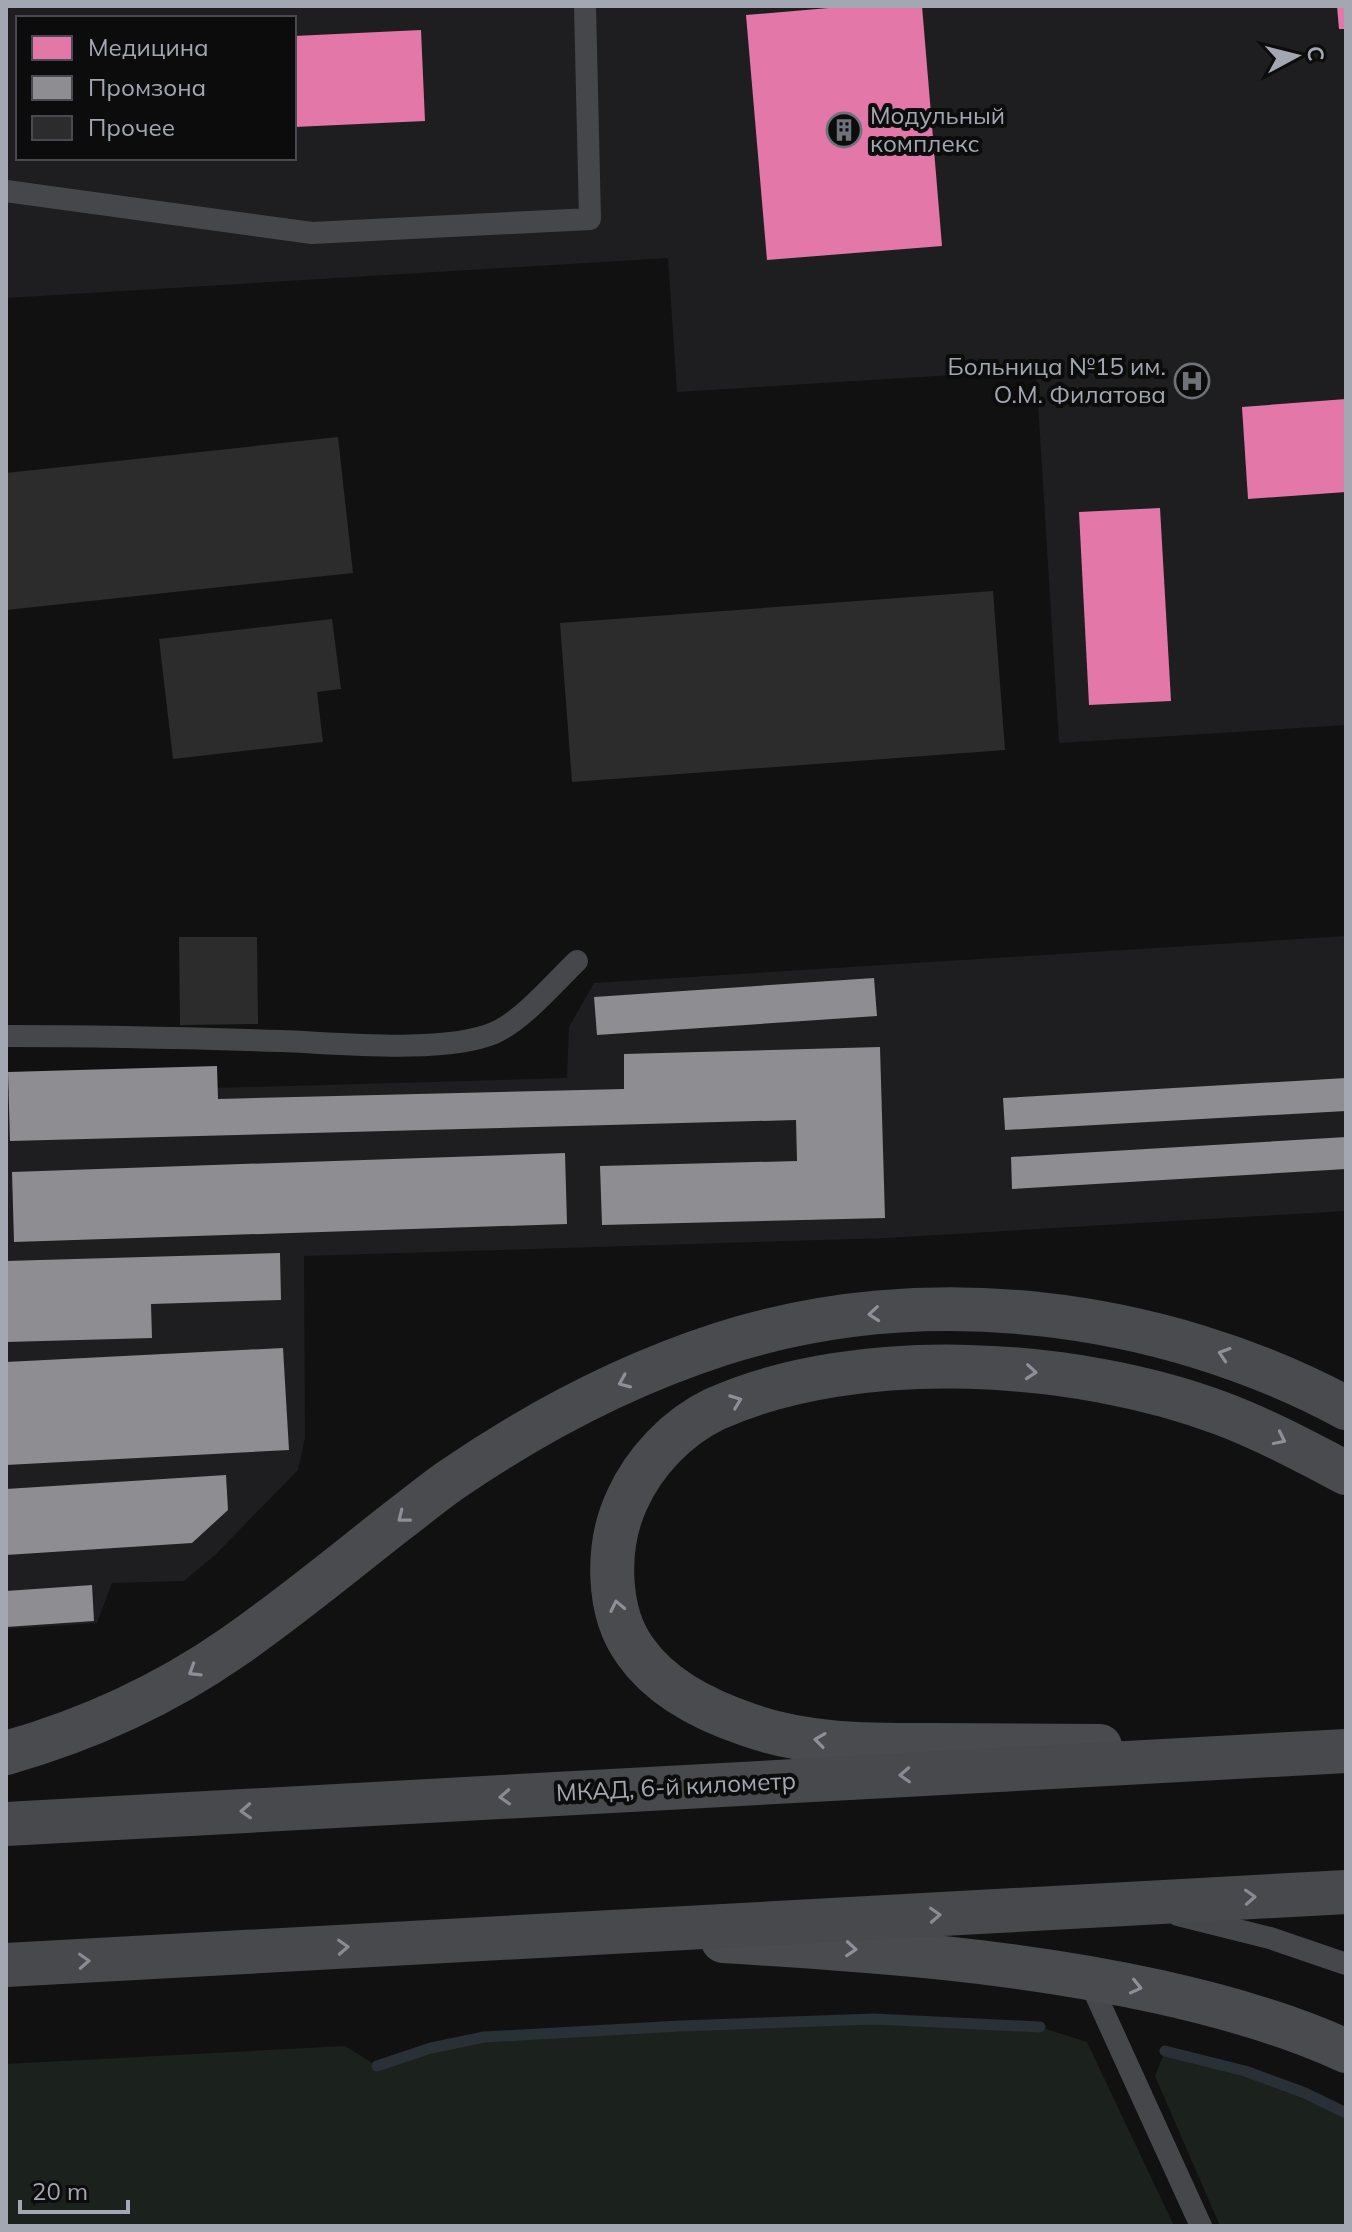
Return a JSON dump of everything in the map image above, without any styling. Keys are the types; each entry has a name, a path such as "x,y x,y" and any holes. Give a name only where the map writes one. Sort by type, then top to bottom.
{"highway":[{"name":"МКАД, 6-й километр","path":"6,1824 1346,1749"},
{"path":"6,1965 1346,1892"}],"main road":[{"path":"6,1753 66,1735 177,1682 231,1648 448,1482 510,1441 616,1385 724,1343 809,1322 895,1312 951,1310 1052,1316 1150,1332 1241,1360 1346,1408"},
{"path":"1346,1473 1222,1413 1137,1387 1046,1373 953,1367 866,1372 779,1387 714,1410 687,1425 645,1469 626,1501 613,1560 616,1607 623,1630 649,1669 669,1687 750,1726 825,1741 888,1745 1346,1749"},
{"path":"605,1933 892,1952 1039,1969 1124,1984 1223,2008 1346,2051"}],"lane":[{"path":"6,191 312,233 590,219 585,6"},
{"path":"6,1036 115,1036 411,1045 475,1039 496,1032 513,1021 577,961"},
{"path":"1134,1904 1270,1938 1346,1964"},
{"path":"1088,1978 1201,2226"}],"shaded area":[{"name":"Больница №15 им. О.М. Филатова","path":"6,6 1346,6 1346,725 1059,743 1036,370 677,392 668,258 6,298"},
{"path":"1346,936 1346,1211 886,1238 304,1256 305,1438 298,1470 215,1555 184,1581 112,1583 97,1623 6,1629 6,1094 567,1078 569,1027 594,983"},
{"path":"874,2019 1040,2027 1087,2042 1174,2226 6,2226 6,2064 345,2046 377,2066 431,2048 484,2037"},
{"path":"1165,2051 1245,2071 1305,2093 1346,2113 1346,2226 1220,2226 1155,2076"}],"building: Медицина":[{"name":"Модульный комплекс","path":"852,6 922,6 942,246 767,260 746,15"},
{"path":"1337,6 1346,6 1346,29 1339,29"},
{"path":"421,30 425,121 296,127 296,36"},
{"path":"1346,399 1346,492 1248,499 1242,407"},
{"path":"1160,508 1171,701 1089,705 1079,512"}],"building: Промзона":[{"path":"874,978 877,1016 597,1035 594,997"},
{"path":"880,1047 885,1218 602,1225 600,1166 797,1161 796,1120 10,1141 8,1072 217,1066 218,1099 624,1089 624,1054"},
{"path":"1346,1078 1346,1111 1005,1130 1003,1098"},
{"path":"1346,1137 1346,1169 1012,1189 1011,1157"},
{"path":"565,1153 567,1224 14,1242 12,1172"},
{"path":"280,1253 281,1300 151,1304 152,1338 6,1342 6,1261"},
{"path":"283,1348 289,1450 6,1465 6,1362"},
{"path":"226,1475 228,1510 192,1543 6,1555 6,1489"},
{"path":"92,1585 94,1621 6,1627 6,1591"}],"building: Прочее":[{"path":"338,437 353,573 6,610 6,473"},
{"path":"993,591 1005,750 572,782 560,623"},
{"path":"332,619 341,689 317,692 323,742 173,759 159,639"},
{"path":"179,937 257,937 258,1024 180,1025"}],"waterway":[{"path":"377,2066 431,2048 484,2037 874,2019 1040,2027"},
{"path":"1165,2051 1245,2071 1305,2093 1346,2113"}],"place":[{"name":"Модульный комплекс","path":"844,130"},
{"name":"Больница №15 им. О.М. Филатова","path":"1192,381"}]}
